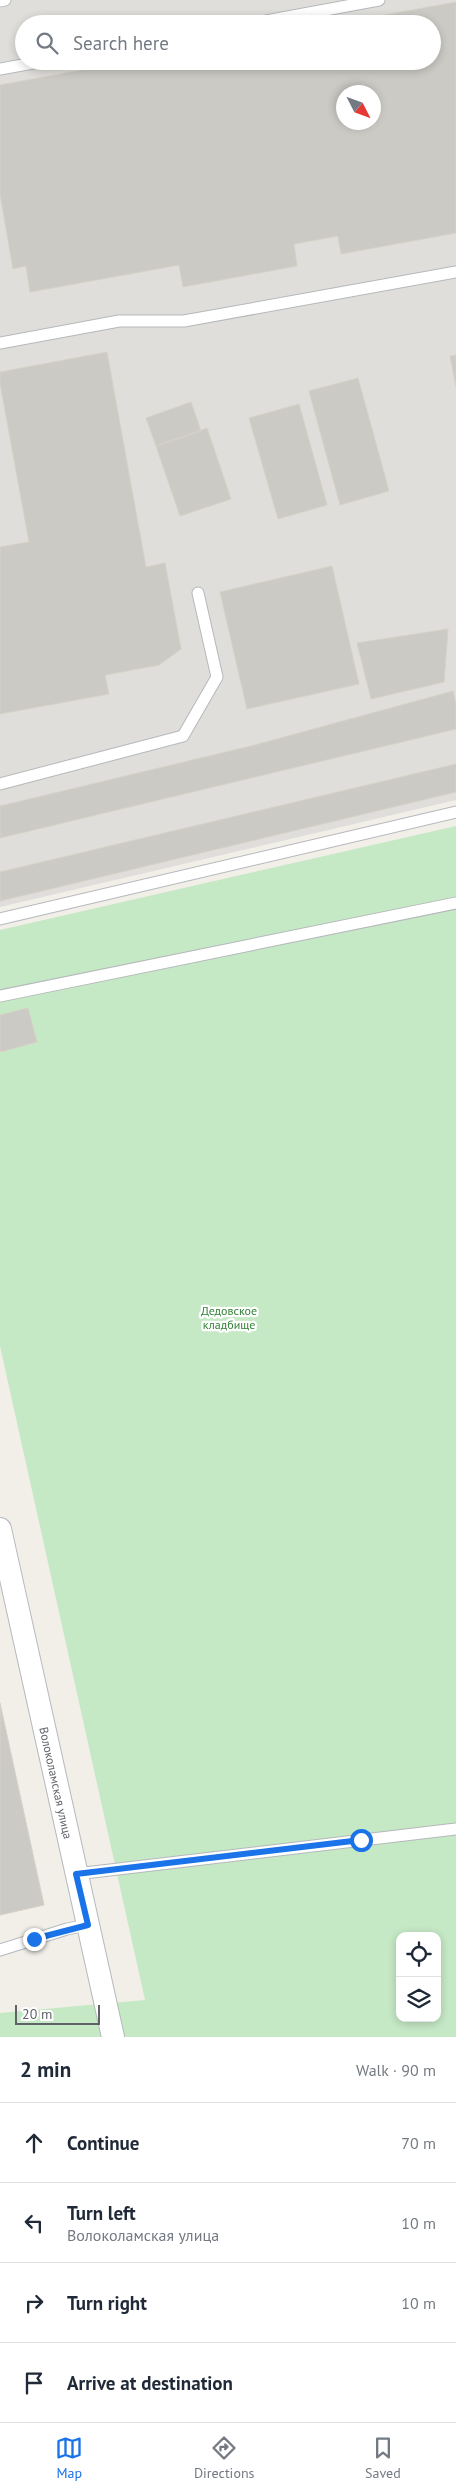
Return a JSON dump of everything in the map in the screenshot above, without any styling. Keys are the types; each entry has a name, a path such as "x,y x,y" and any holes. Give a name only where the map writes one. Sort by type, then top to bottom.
{"street":[{"name":"Волоколамская улица","path":"0,1529 113,2037"}],"lane":[{"path":"0,1 5,0"},
{"path":"298,15 379,0"},
{"path":"0,69 15,66"},
{"path":"0,343 120,321 184,321 456,272"},
{"path":"0,784 183,736 218,677 198,593"},
{"path":"0,919 456,812"},
{"path":"0,996 456,903"},
{"path":"76,1874 456,1829"},
{"path":"0,1950 67,1929 88,1925"}],"shaded area":[{"path":"0,0 456,0 456,800 0,907"}],"green space":[{"name":"Дедовское кладбище","path":"456,826 456,2037 0,2037 0,2013 145,2000 0,1346 0,930"}],"building":[{"path":"456,2 456,233 341,254 338,236 294,244 297,266 183,287 179,265 30,292 26,266 13,269 0,194 0,85 82,70 441,70 441,15 385,15"},
{"path":"107,352 146,567 165,563 181,649 159,665 105,675 109,694 0,714 0,547 29,542 0,383 0,372"},
{"path":"456,355 456,387 450,356"},
{"path":"358,378 389,491 340,505 309,391"},
{"path":"191,402 201,431 156,446 146,418"},
{"path":"299,404 327,505 278,519 249,418"},
{"path":"207,428 231,499 180,516 156,446"},
{"path":"332,566 359,684 247,709 220,592"},
{"path":"448,629 444,682 371,699 357,643"},
{"path":"453,691 456,704 456,729 0,838 0,806 251,746"},
{"path":"456,764 456,792 0,901 0,872"},
{"path":"28,1008 37,1042 0,1052 0,1015"},
{"path":"0,1703 44,1905 0,1915"}],"route":[{"path":"34,1939 88,1925 76,1874 361,1840"}]}
